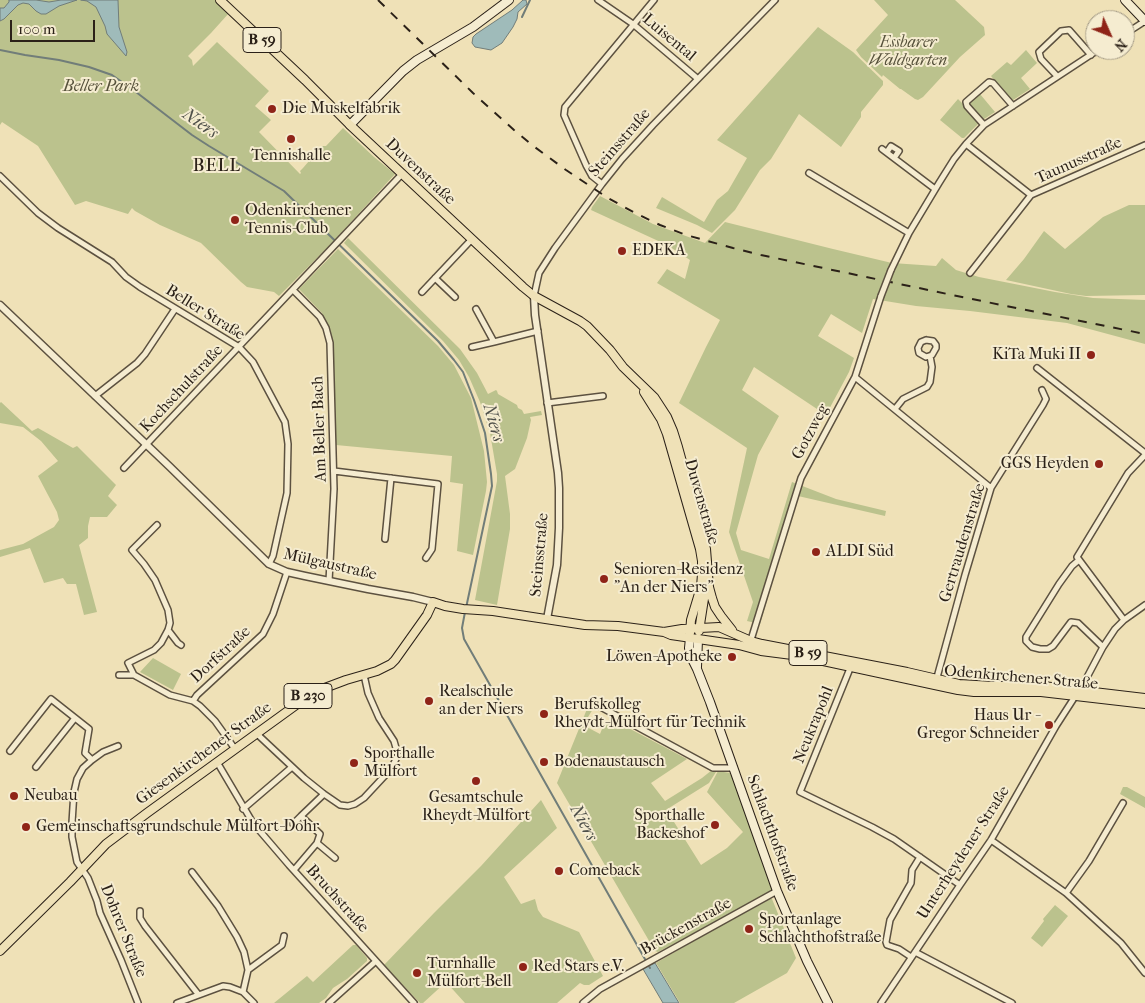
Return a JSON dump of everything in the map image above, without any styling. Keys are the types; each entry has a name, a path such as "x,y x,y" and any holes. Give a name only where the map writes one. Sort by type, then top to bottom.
{"main road":[{"name":"Duvenstraße","path":"220,0 523,288 587,326 637,382 654,397 661,406 673,431 706,549 708,574"},
{"path":"350,125 402,71 473,27 509,0"},
{"path":"1125,0 1145,21"},
{"name":"Duvenstraße","path":"637,382 657,412 667,434 700,549 702,561 701,587 692,616 695,628 694,638"},
{"name":"B 59","path":"695,628 708,574"},
{"name":"B 59","path":"708,574 709,587 715,607 737,635"},
{"name":"Mülgaustraße","path":"433,602 463,610 494,611 585,625 618,626 664,632 695,628"},
{"name":"Giesenkirchener Straße","path":"0,951 112,839 314,692 385,668 395,660 428,613 433,602"},
{"name":"Odenkirchener Straße","path":"695,628 719,627 737,635 750,644"},
{"name":"Mülgaustraße","path":"664,632 671,636 694,638"},
{"name":"Odenkirchener Straße","path":"694,638 739,645 766,644 936,682 958,690 974,692 1078,692 1145,698"},
{"name":"Schlachthofstraße","path":"694,638 689,648 692,659 778,891 812,974 828,1003"},
{"name":"Odenkirchener Straße","path":"1078,692 1145,704"}],"street":[{"name":"Luisental","path":"598,0 633,24 698,79"},
{"path":"602,184 592,176 586,165 564,115 565,107 654,0"},
{"name":"Steinsstraße","path":"547,619 556,565 559,528 559,488 535,315 534,296 539,273 554,248 602,184 643,136 776,0"},
{"path":"1057,76 1041,59 1039,52 1061,32 1069,30 1085,48"},
{"name":"Gotzweg","path":"750,644 801,478 855,378 881,296 909,232 954,159 984,125 1085,59"},
{"path":"984,125 967,106 966,102 989,82 993,83 1013,106"},
{"path":"966,144 1031,195"},
{"name":"Taunusstraße","path":"970,274 1031,195 1145,145"},
{"path":"884,150 935,189"},
{"path":"809,173 909,232"},
{"name":"Kochschulstraße","path":"124,468 402,174"},
{"name":"Beller Straße","path":"0,176 38,213 58,228 112,262 126,277 140,287 239,346 253,362 285,422 288,444 287,493 273,556 269,564"},
{"path":"422,292 472,239"},
{"path":"435,278 455,297"},
{"name":"Am Beller Bach","path":"293,290 320,317 326,328 330,343 334,495 329,581"},
{"name":"Mülgaustraße","path":"0,305 269,564 287,572 421,598 433,602"},
{"path":"95,396 145,354 175,309"},
{"path":"476,309 494,342"},
{"path":"472,347 538,331"},
{"path":"894,409 903,399 927,387 930,382 932,367 930,356"},
{"path":"1037,368 1145,454 1128,473 1078,559 1026,637 1026,641 1032,647 1048,649 1053,646 1071,622 1078,623 1103,647"},
{"path":"855,378 991,488"},
{"name":"Gertraudenstraße","path":"936,682 991,488 1043,405 1046,399 1042,390"},
{"path":"547,403 603,396"},
{"path":"334,471 438,484 432,549 426,558"},
{"path":"385,539 391,478"},
{"path":"134,675 128,663 154,650 161,643 170,623 168,610 155,580 132,550 157,525"},
{"path":"1078,559 1124,620"},
{"name":"Dorfstraße","path":"193,701 197,694 263,634 273,614 287,572"},
{"path":"421,598 426,604 428,613"},
{"name":"Unterheydener Straße","path":"881,1003 991,840 1103,647 1115,629 1124,620 1145,605"},
{"path":"168,630 181,645"},
{"name":"Neukrapohl","path":"852,664 800,792 872,827 920,857"},
{"path":"120,675 134,675 170,695 193,701 215,721 235,749"},
{"path":"256,733 324,794 340,805 348,806 355,804 364,798 397,759 397,749 394,741 379,718 368,693 364,676"},
{"path":"10,751 51,700 89,729 85,753 92,760 103,752 118,746"},
{"path":"597,705 713,768 734,768"},
{"path":"36,767 75,718"},
{"name":"Dohrer Straße","path":"92,760 83,768 77,779 74,792 72,823 74,854 88,878 100,913 138,1003"},
{"name":"Bruchstraße","path":"217,762 253,823 414,1003"},
{"path":"244,809 292,767"},
{"path":"293,824 324,794"},
{"path":"1066,893 1089,861 1123,803"},
{"path":"294,870 317,843 320,834 301,816"},
{"path":"991,840 1066,893 1121,943 1145,973"},
{"path":"317,843 335,858"},
{"path":"911,957 899,949 887,945 886,942 890,920 910,883 912,870 920,857 960,885"},
{"path":"192,872 218,906 244,952 248,970 243,992"},
{"name":"Brückenstraße","path":"583,1003 600,989 778,891"},
{"path":"140,911 140,918 145,926 198,994"},
{"path":"248,970 282,944 284,936"},
{"path":"915,952 1012,1003"},
{"path":"329,1003 376,961"},
{"path":"177,1003 224,986 243,992 254,1003"}],"green space":[{"name":"Beller Park","path":"0,0 216,0 229,13 188,56 192,60 193,66 217,42 269,91 255,106 271,120 259,132 300,174 300,171 322,146 326,146 343,128 395,174 330,245 279,296 274,292 247,287 201,243 160,225 132,208 128,214 86,201 75,205 38,146 2,122 0,125"},
{"name":"Essbarer Waldgarten","path":"874,0 955,0 984,27 985,35 960,57 918,100 900,89 883,75 882,77 856,50 888,15"},
{"path":"818,27 853,52 883,81 883,85 861,112 861,117 841,147 799,114 771,159 760,170 735,210 712,233 656,208 662,197 704,222 717,200 728,191 747,158 717,140"},
{"path":"1026,50 1037,63 1021,78 1030,89 1013,100 1010,99 991,76 1007,62 1011,65"},
{"path":"980,94 995,112 984,119 981,119 970,105 970,102"},
{"path":"958,99 978,121 978,124 964,138 940,120"},
{"path":"600,196 653,224 705,243 725,222 892,263 936,266 942,258 956,270 979,277 1093,298 1145,300 1145,344 1067,323 916,306 873,299 862,333 831,314 818,336 854,358 849,372 826,415 754,367 742,390 779,416 758,455 736,533 741,550 769,559 792,482 836,499 886,511 885,516 798,496 760,624 747,621 753,602 729,532 747,448 679,403 720,320 657,283 667,269 685,279 690,260 667,245 591,210"},
{"path":"1129,205 1145,205 1145,295 1086,296 1006,280 1044,231 1065,249 1103,217"},
{"path":"348,238 460,349 477,373 488,394 496,390 498,394 517,405 524,414 541,411 542,415 530,417 527,438 515,469 505,476 510,529 497,605 475,600 497,481 490,433 480,402 459,360 443,341 344,243"},
{"path":"338,249 438,346 454,365 471,398 484,451 487,482 473,555 457,551 463,484 450,482 452,456 336,445 333,349 329,328 322,313 299,289"},
{"path":"1,402 32,431 38,428 73,448 77,446 116,485 108,496 117,505 107,517 90,517 88,538 79,545 97,612 84,615 76,584 67,584 63,578 44,583 30,548 0,557 0,550 23,544 54,527 59,520 57,512 38,476 58,461 41,441 23,427 0,423"},
{"path":"153,658 181,674 173,690 140,672"},
{"path":"589,704 593,709 583,725 600,734 604,724 608,722 619,723 687,759 651,783 665,801 712,770 716,772 709,783 661,813 664,818 669,814 701,865 727,848 743,832 707,792 718,771 730,773 777,889 658,952 655,951 557,783"},
{"path":"1123,787 1127,787 1145,797 1145,808 1120,794"},
{"path":"541,800 557,828 504,877 521,904 535,899 538,910 543,917 579,932 603,976 589,985 580,983 557,1003 465,1003 446,982 423,1003 420,1003 384,965 481,866"},
{"name":"Sportanlage Schlachthofstraße","path":"768,898 772,899 796,958 787,973 734,1003 680,1003 656,963"},
{"path":"1055,905 1068,916 1042,947 1031,938"},
{"path":"353,945 356,945 367,958 367,961 347,979 333,988 326,998 319,1003 274,1003 307,976 313,982"}],"water":[{"path":"9,0 49,2 77,0 59,6 46,14 41,14 29,4 23,3 18,5 0,21 0,8 4,8"},
{"path":"81,0 118,0 119,27 127,52 126,56 107,34 96,7 87,1"},
{"path":"523,0 526,0 527,4 518,12 513,27 502,43 491,50 475,47 472,43 473,37 476,34 512,10"},
{"path":"655,963 679,1003 663,1003 643,969"}],"waterway":[{"path":"522,17 530,0"},
{"name":"Niers","path":"0,50 59,60 112,75 192,135 284,191 438,341 454,360 463,372 485,433 492,486 466,608"},
{"name":"Niers","path":"465,612 462,628 464,639 650,968"}],"railway":[{"path":"378,0 473,93 532,145 608,198 660,225 686,235 761,255 1145,334"}],"place":[{"name":"Die Muskelfabrik","path":"272,109"},
{"name":"Tennishalle","path":"291,139"},
{"name":"Odenkirchener Tennis-Club","path":"235,220"},
{"name":"EDEKA","path":"622,251"},
{"name":"KiTa Muki II","path":"1091,355"},
{"name":"GGS Heyden","path":"1099,464"},
{"name":"ALDI Süd","path":"816,552"},
{"name":"Senioren-Residenz \"An der Niers\"","path":"604,579"},
{"name":"Löwen-Apotheke","path":"732,657"},
{"name":"Realschule an der Niers","path":"429,701"},
{"name":"Berufskolleg Rheydt-Mülfort für Technik","path":"544,714"},
{"name":"Haus Ur - Gregor Schneider","path":"1049,725"},
{"name":"Bodenaustausch","path":"544,762"},
{"name":"Sporthalle Mülfort","path":"354,763"},
{"name":"Gesamtschule Rheydt-Mülfort","path":"476,781"},
{"name":"Neubau","path":"14,796"},
{"name":"Sporthalle Backeshof","path":"715,825"},
{"name":"Gemeinschaftsgrundschule Mülfort-Dohr","path":"26,827"},
{"name":"Comeback","path":"559,871"},
{"name":"Sportanlage Schlachthofstraße","path":"749,929"},
{"name":"Red Stars e.V.","path":"523,967"},
{"name":"Turnhalle Mülfort-Bell","path":"417,973"}],"district":[{"name":"BELL","path":"217,167"}]}
